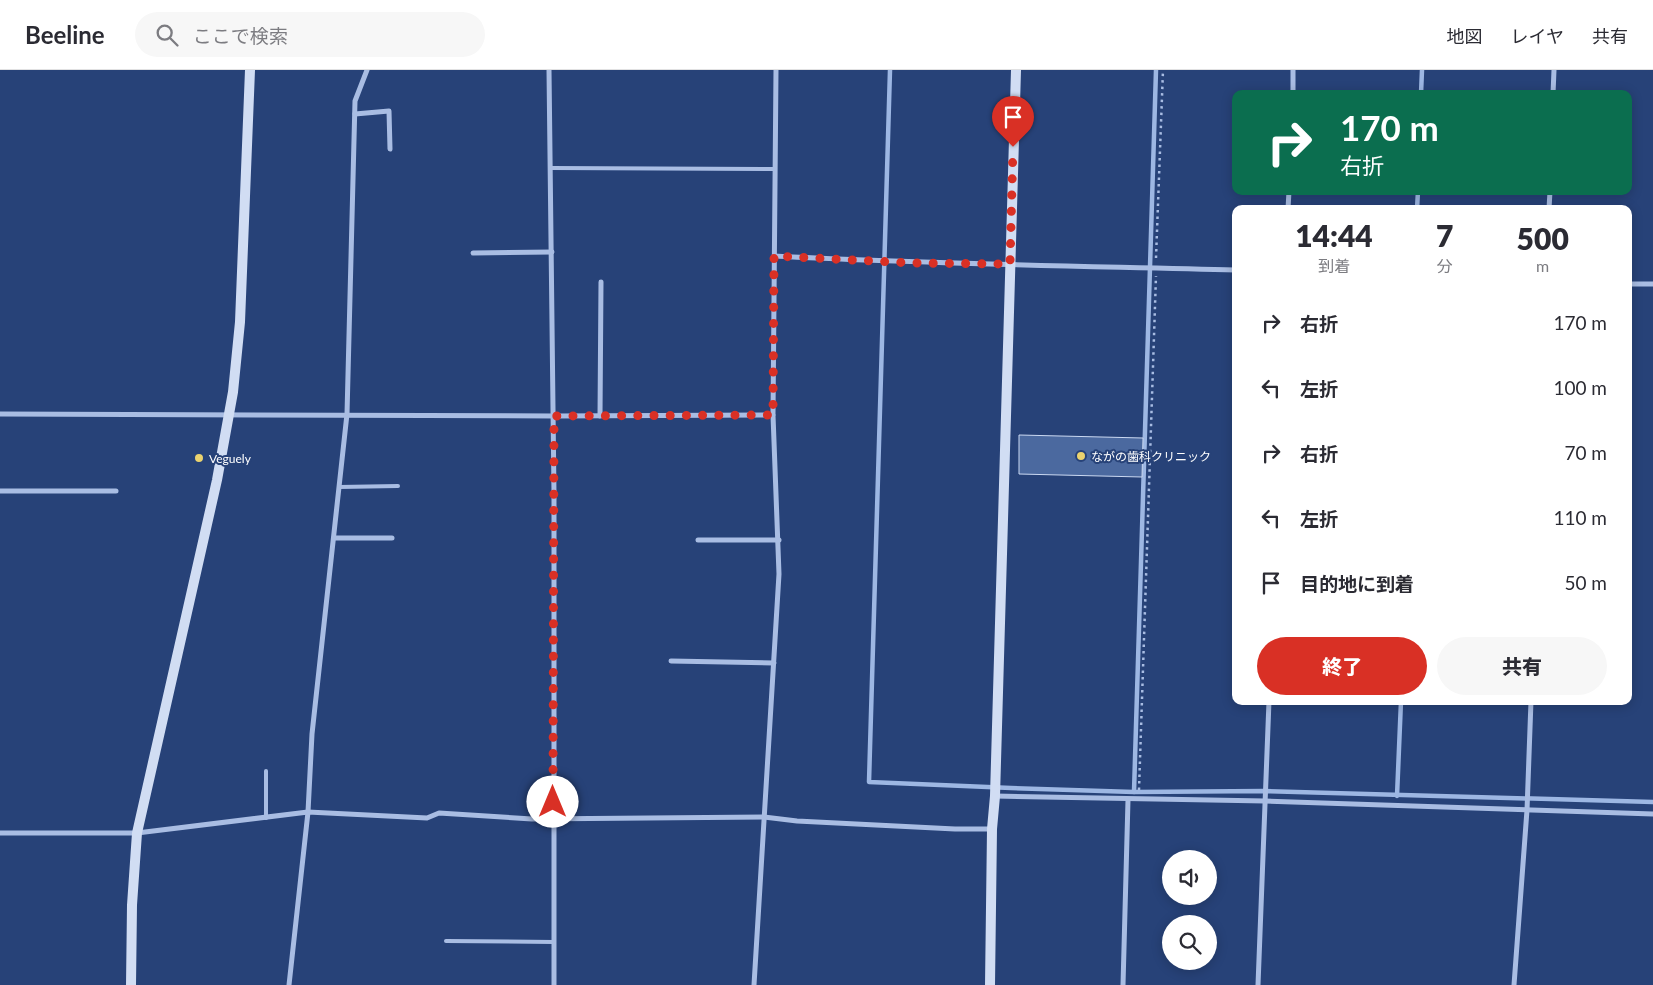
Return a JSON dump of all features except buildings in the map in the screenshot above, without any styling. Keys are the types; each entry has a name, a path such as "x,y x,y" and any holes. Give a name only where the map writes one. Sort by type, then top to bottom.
{"street":[{"path":"131,985 132,906 136,833 218,480 233,392 240,322 250,70"},
{"path":"289,985 308,812 312,734 347,414 355,101 367,70"},
{"path":"550,70 554,416 554,985"},
{"path":"754,985 779,574 773,415 776,70"},
{"path":"990,985 992,829 995,796 1016,70"},
{"path":"1292,90 1293,70"},
{"path":"1553,90 1554,70"},
{"path":"355,114 389,111 390,150"},
{"path":"473,252 552,252"},
{"path":"774,256 912,263 1232,270"},
{"path":"600,416 601,282"},
{"path":"1632,284 1653,284"},
{"path":"0,414 773,415"},
{"path":"0,491 116,491"},
{"path":"334,538 392,538"},
{"path":"698,540 779,540"},
{"path":"671,661 774,663"},
{"path":"1258,985 1269,705"},
{"path":"1514,985 1527,810 1531,705"},
{"path":"995,796 1128,800 1265,801 1653,814"},
{"path":"1123,985 1128,800"},
{"path":"0,834 136,833 308,812 427,818 439,813 532,819 764,817 797,821 946,829 992,829"}],"lane":[{"path":"551,168 775,169"},
{"path":"340,488 398,486"},
{"path":"266,771 266,818"},
{"path":"446,941 554,942"}],"path":[{"path":"1156,260 1162,70"},
{"path":"1139,799 1156,270"}],"waterway":[{"path":"890,70 869,782 1134,792 1265,791 1653,802"},
{"path":"1134,792 1156,70"},
{"path":"1421,90 1422,70"},
{"path":"1417,205 1418,195"},
{"path":"1397,796 1401,705"}],"place":[{"name":"ながの歯科クリニック","path":"1081,456"},
{"name":"Veguely","path":"199,458"}],"route":[{"path":"553,802 555,610 554,416 773,415 774,256 912,263 1010,264 1013,147"}]}
